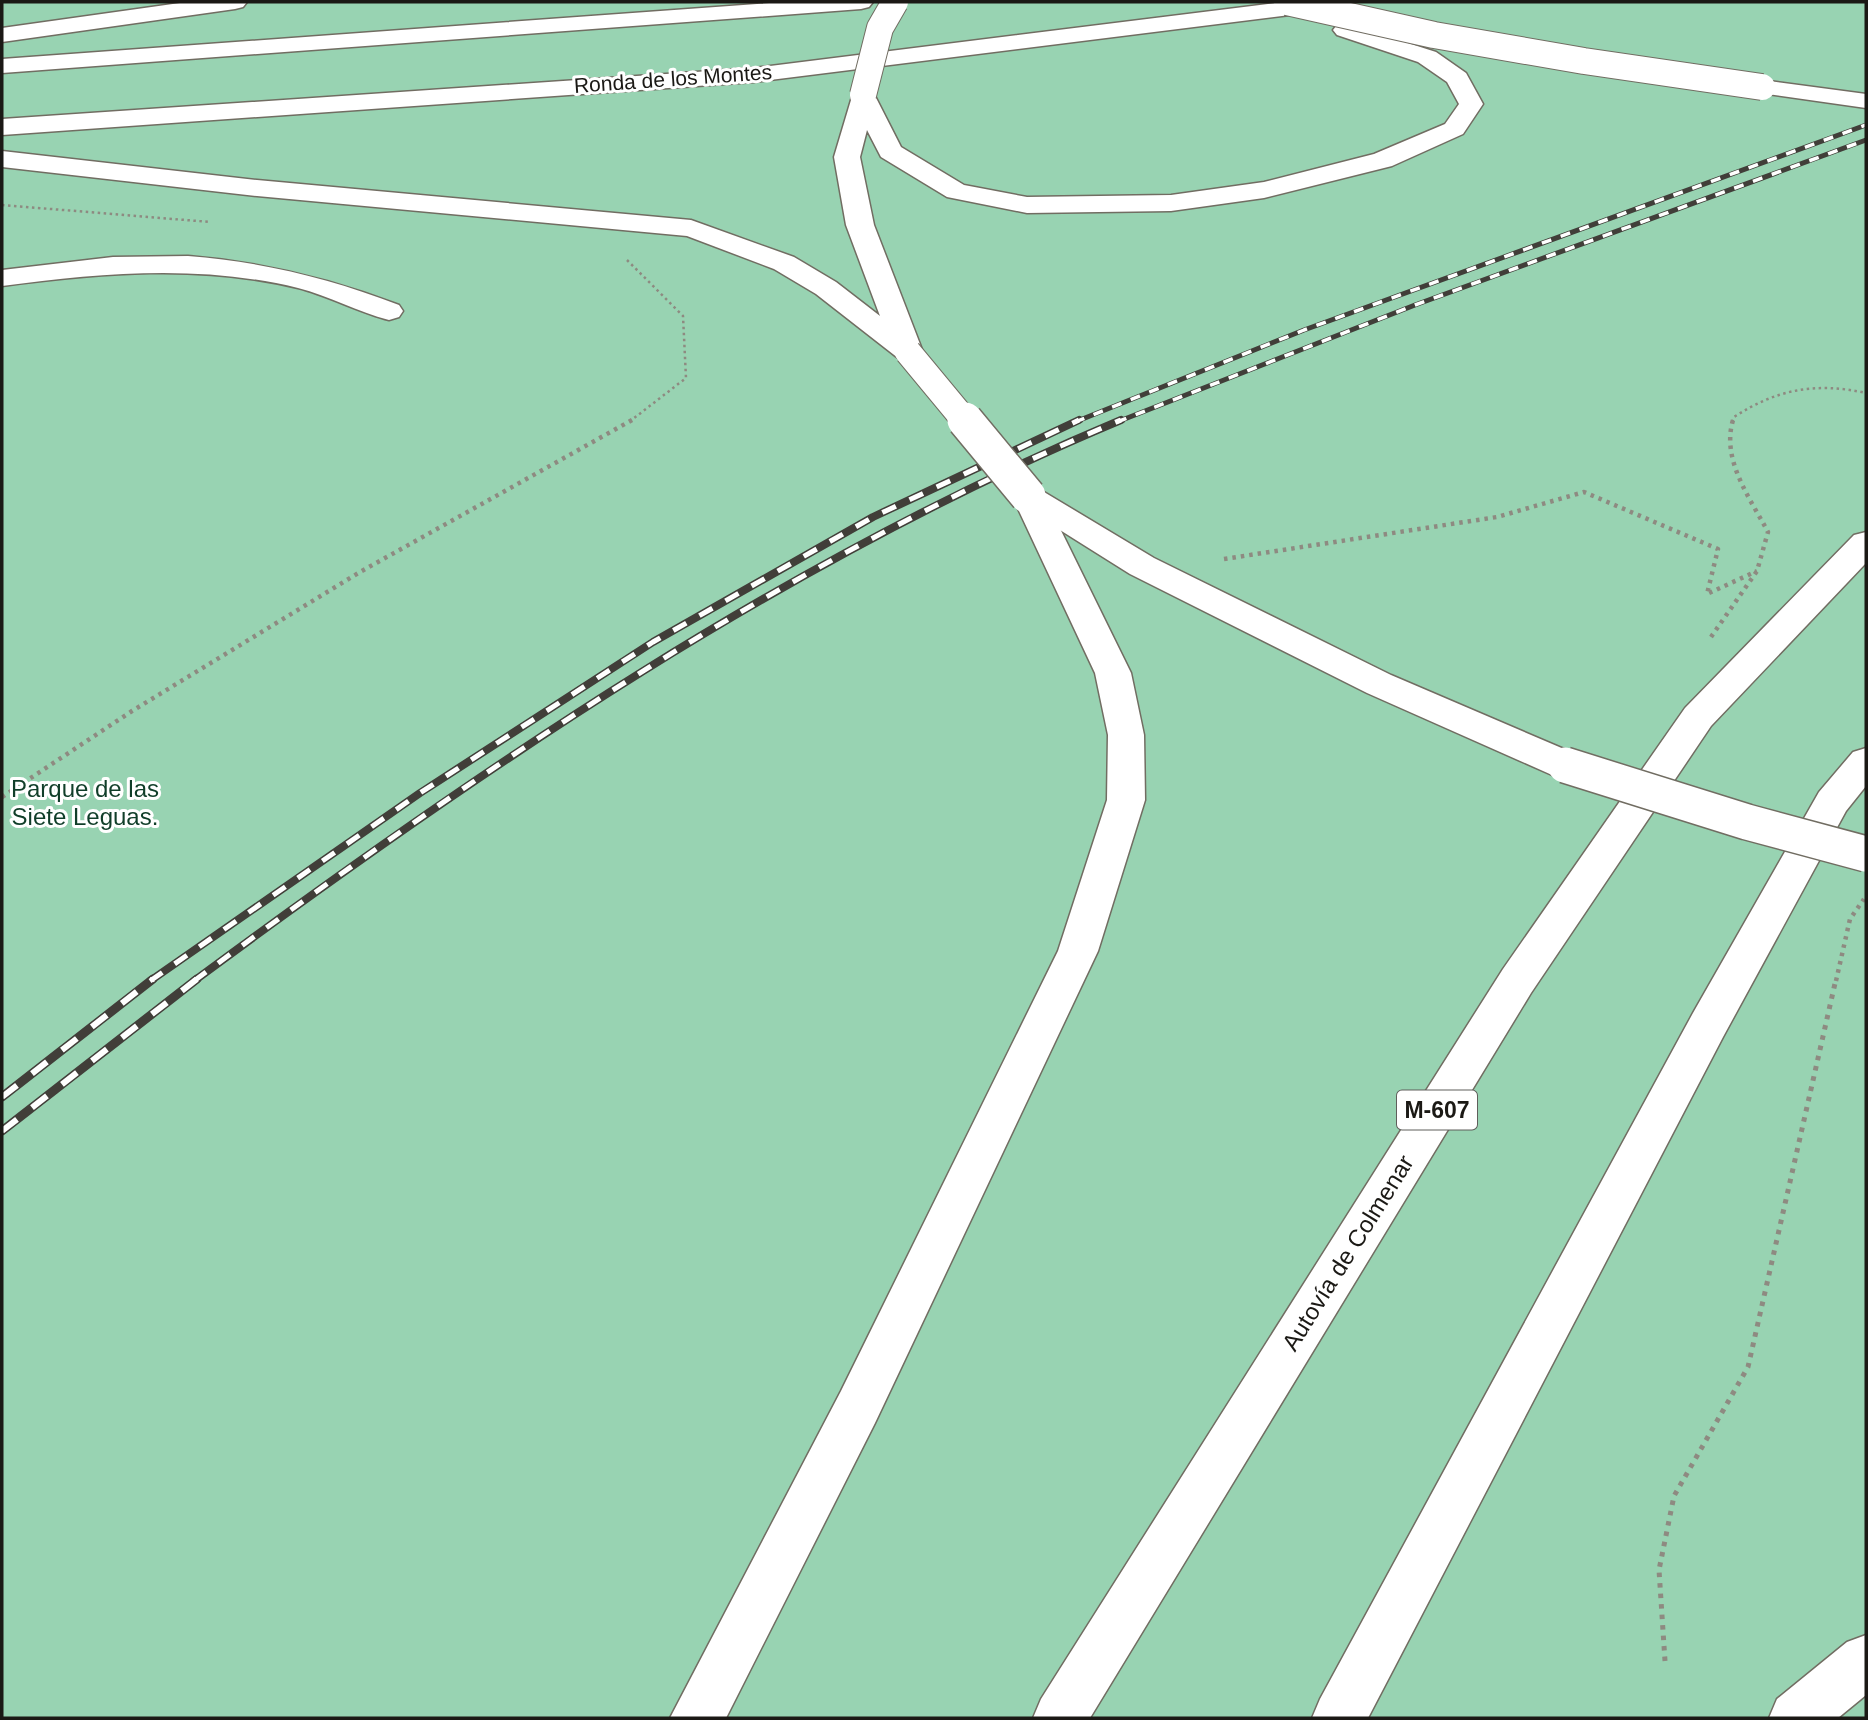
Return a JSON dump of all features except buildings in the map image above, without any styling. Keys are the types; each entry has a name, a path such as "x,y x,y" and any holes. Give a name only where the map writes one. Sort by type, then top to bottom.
{"main road":[{"path":"119,18 140,2"},
{"path":"2,35 119,18 190,4 235,2"},
{"path":"2,66 722,15 860,2"},
{"path":"895,2 880,28 847,157 860,225 908,352"},
{"path":"863,95 890,152 956,191 1027,205 1171,203 1264,190 1383,160 1454,129 1471,104 1457,78 1427,57 1345,30 1274,2"},
{"path":"1287,2 1475,42 1584,61 1866,100"},
{"name":"Ronda de los Montes","path":"2,127 754,75 1342,2"},
{"path":"1762,87 1866,93"},
{"path":"2,159 257,188 691,228 784,263 826,288 908,352 1028,496 1113,673 1126,735 1126,800 1078,951 858,1407 697,1718"},
{"path":"2,278 48,270 192,263 299,280 389,311"},
{"path":"1028,496 1142,566 1379,684 1564,765 1747,822 1866,854"},
{"name":"Autovía de Colmenar","path":"1060,1718 1517,981 1666,763 1698,717 1866,543"},
{"path":"1339,1718 1708,1025 1832,802 1866,761"},
{"path":"1796,1718 1866,1661"}],"path":[{"path":"2,205 218,223"},
{"path":"2,797 132,710 360,572 627,425 686,378 684,316 618,251"},
{"path":"1211,561 1497,517 1584,492 1666,530 1718,549 1707,594 1757,571 1768,532 1733,464 1728,437 1734,417 1767,398 1806,388 1856,390 1866,393"},
{"path":"1665,1661 1659,1570 1674,1496 1748,1367 1850,919 1866,895"}],"green space":[{"name":"Parque de las Siete Leguas.","path":"2,2 1866,2 1866,1718 2,1718"}],"railway":[{"path":"1075,422 1304,330 1866,125"},
{"path":"1117,422 1415,305 1866,140"},
{"path":"150,981 420,793 653,642 873,517 1079,420"},
{"path":"194,981 414,823 641,672 876,536 997,475 1121,420"},
{"path":"2,1097 153,979"},
{"path":"2,1131 197,979"}]}
